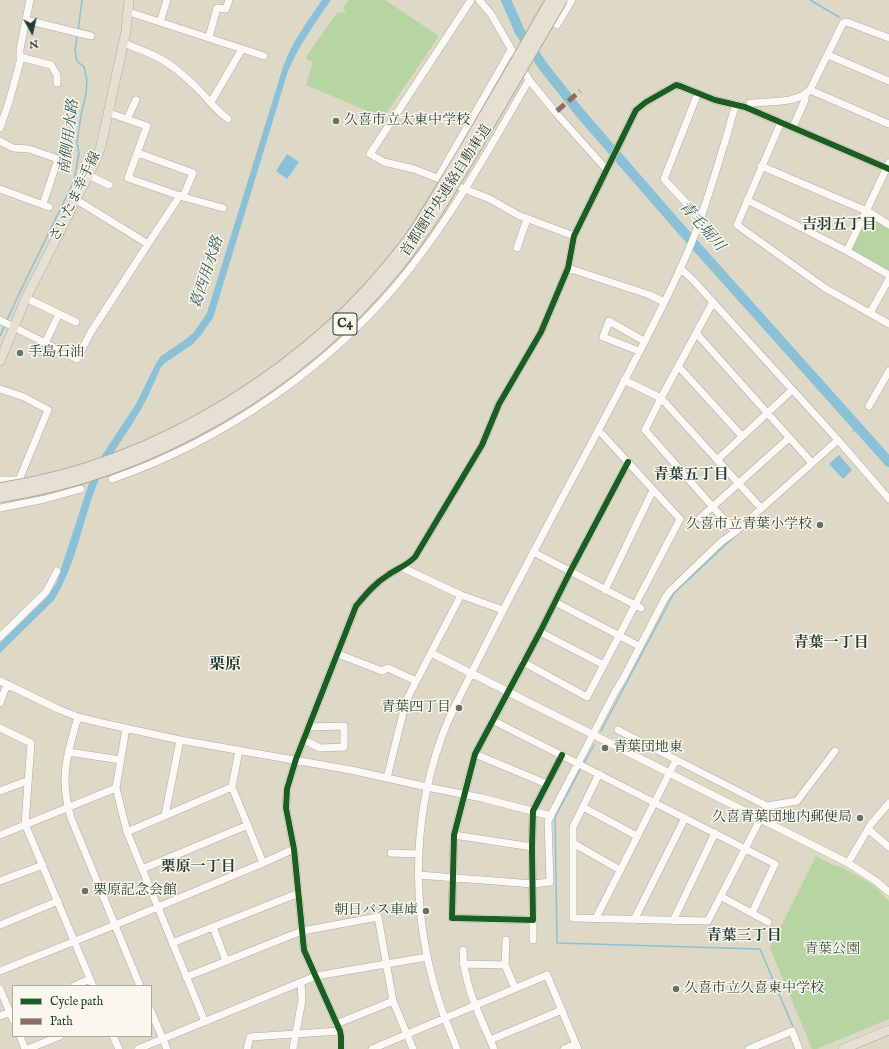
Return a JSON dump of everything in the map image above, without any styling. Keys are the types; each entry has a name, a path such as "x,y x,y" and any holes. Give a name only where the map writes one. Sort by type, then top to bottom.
{"highway":[{"name":"首都圏中央連絡自動車道","path":"0,488 84,468 122,454 198,420 233,399 288,361 320,335 374,281 409,238 478,126 551,0"},
{"name":"首都圏中央連絡自動車道","path":"0,497 50,486 107,470 131,461 194,432 219,419 255,396 327,340 397,268 427,226 457,179 562,0"}],"main road":[{"name":"さいたま幸手線","path":"0,361 26,298 101,146 124,43 129,12 129,0"},
{"path":"843,1049 889,1030"}],"street":[{"path":"0,128 9,102 20,57 30,0"},
{"path":"160,22 167,0"},
{"path":"209,38 217,8 226,9 229,0"},
{"path":"471,0 370,154 384,162 414,169 438,178 490,199 527,219 574,236"},
{"path":"479,0 491,14 529,80 556,113 608,169"},
{"path":"557,25 572,0"},
{"path":"129,12 264,56"},
{"path":"26,20 91,36"},
{"path":"793,127 808,92 843,23 847,22 889,38"},
{"path":"124,43 156,56 169,64 196,86 211,102 217,112 228,119"},
{"path":"211,102 242,49"},
{"path":"438,178 511,50"},
{"path":"828,55 889,81"},
{"path":"20,57 51,65 57,75 57,83"},
{"path":"112,479 166,458 234,422 286,386 320,360 356,328 408,272 448,216 529,80"},
{"path":"341,1049 340,1031 304,950 294,849 286,808 287,789 296,759 356,606 372,586 388,574 415,558 482,445 499,404 541,332 568,268 574,236 636,110 646,102 676,85 715,100 736,104 888,166 847,251"},
{"path":"750,103 784,101 808,92 889,124"},
{"path":"698,93 664,179 700,222"},
{"path":"127,119 136,100"},
{"path":"457,1049 444,1018 427,957 421,919 418,875 421,822 427,787 443,733 455,704 639,351 686,255 700,222 736,104"},
{"path":"109,112 147,126 128,178 181,196 223,208"},
{"path":"780,122 737,225 825,288 889,324"},
{"path":"0,141 13,148 29,149 58,159 46,206 0,189"},
{"path":"0,320 77,359 92,332 148,244 181,196 193,173 138,153"},
{"path":"761,166 865,211 889,225"},
{"path":"88,175 109,185"},
{"path":"75,200 148,244"},
{"path":"747,200 847,251 889,275"},
{"path":"517,248 527,219"},
{"path":"568,268 650,295 664,302"},
{"path":"680,268 693,280 838,440 889,499"},
{"path":"870,313 889,279"},
{"path":"26,298 76,322"},
{"path":"712,302 645,430 735,532"},
{"path":"45,343 59,314"},
{"path":"639,351 603,337 609,321 644,341"},
{"path":"696,333 812,463"},
{"path":"678,366 742,436"},
{"path":"869,406 889,371"},
{"path":"624,380 661,398 761,508"},
{"path":"882,384 889,387"},
{"path":"0,389 24,397 48,410 19,480 0,480"},
{"path":"717,460 792,390"},
{"path":"523,662 587,697 619,635 638,607 680,519 602,434"},
{"path":"700,518 789,438"},
{"path":"418,875 533,884 550,882 548,821 670,590 721,542 735,532 838,440"},
{"path":"533,920 452,918 454,835 475,754 628,462"},
{"path":"0,508 81,489"},
{"path":"605,590 653,490"},
{"path":"533,552 638,607"},
{"path":"401,567 461,595 503,610"},
{"path":"0,638 46,592 57,571"},
{"path":"387,778 406,701 461,595"},
{"path":"555,602 640,646"},
{"path":"540,632 604,665"},
{"path":"431,653 848,863 876,881 889,892"},
{"path":"338,654 382,671 388,668 416,681"},
{"path":"0,681 78,717 180,740 296,759 464,794 551,816"},
{"path":"0,703 7,684"},
{"path":"78,717 68,752 64,782 68,808 140,985"},
{"path":"492,720 775,864 752,914"},
{"path":"304,740 320,748 344,747 344,726 309,727"},
{"path":"0,728 31,743 25,824 91,983 80,985"},
{"path":"126,728 116,788 127,832 205,1022"},
{"path":"618,730 767,806 798,801 835,751"},
{"path":"165,815 180,740"},
{"path":"238,750 232,787 264,863"},
{"path":"68,752 121,760"},
{"path":"475,754 547,784"},
{"path":"533,940 533,811 562,755"},
{"path":"596,918 676,760"},
{"path":"599,774 573,827 573,918 708,921 722,897 767,806"},
{"path":"0,792 24,782 28,782"},
{"path":"127,832 232,787"},
{"path":"0,834 116,788"},
{"path":"848,863 868,828 889,803"},
{"path":"583,807 637,836"},
{"path":"634,920 685,818"},
{"path":"142,869 248,825"},
{"path":"868,828 889,847"},
{"path":"673,921 715,833"},
{"path":"454,835 532,847"},
{"path":"573,843 620,870"},
{"path":"0,971 115,925 294,849"},
{"path":"391,853 419,854"},
{"path":"0,882 43,865"},
{"path":"172,943 299,893"},
{"path":"722,897 768,922"},
{"path":"0,925 58,901"},
{"path":"186,977 302,931 378,917 393,1001 413,1049"},
{"path":"213,927 226,961"},
{"path":"506,940 505,965 515,988"},
{"path":"463,950 463,964 475,1005 494,1049"},
{"path":"138,1049 316,976 427,957"},
{"path":"463,964 505,965"},
{"path":"372,1049 547,975 577,1046 564,1049"},
{"path":"293,1049 302,1000 301,982"},
{"path":"0,989 11,1012 0,1016"},
{"path":"336,1024 393,1001"},
{"path":"490,1040 562,1010"},
{"path":"152,1013 167,1049"},
{"path":"247,1049 250,1037 340,1031"},
{"path":"749,1049 792,1031 799,1049"},
{"path":"21,1037 27,1049 57,1037"},
{"path":"113,1037 119,1049"}],"green space":[{"path":"348,0 385,0 439,36 384,117 306,85 313,62 306,59 308,54 337,13 346,12 343,8"},
{"path":"868,216 889,228 889,271 851,251 865,217"},
{"name":"青葉公園","path":"816,856 863,879 875,887 889,901 889,1019 817,1049 812,1049 770,948"}],"water":[{"path":"322,0 331,0 302,43 288,71 213,318 193,344 161,367 141,410 101,475 62,587 54,600 0,653 0,643 47,597 56,584 88,486 101,457 136,404 156,363 161,356 194,332 207,313 283,67 295,41"},
{"path":"287,154 299,162 287,179 276,171"},
{"path":"839,455 852,470 843,479 829,464"}],"waterway":[{"name":"南側用水路","path":"78,31 82,0"},
{"name":"青毛堀川","path":"506,0 520,32 543,66 580,113 679,227 889,462"},
{"path":"810,0 839,17"},
{"name":"南側用水路","path":"7,320 74,181 79,153 77,142 87,81 84,67 77,61 75,51 77,35"},
{"name":"南側用水路","path":"0,336 5,325"},
{"name":"青毛堀川","path":"853,431 858,427"},
{"path":"601,731 674,593 735,536"},
{"path":"584,763 594,745"},
{"path":"581,768 555,817 557,943 760,949 794,1029"}],"marked path":[{"path":"557,111 580,91"}],"cycle path":[{"path":"341,1049 340,1031 304,950 294,849 286,808 287,789 296,759 356,606 379,582 415,557 482,445 499,404 541,332 568,268 574,236 636,110 646,102 676,85 715,100 745,107 889,169"},
{"path":"562,755 533,811 533,920 452,918 454,835 475,754 628,462"}],"place":[{"name":"久喜市立太東中学校","path":"336,121"},
{"name":"手島石油","path":"20,353"},
{"name":"久喜市立青葉小学校","path":"820,525"},
{"name":"青葉四丁目","path":"459,708"},
{"name":"青葉団地東","path":"605,748"},
{"name":"久喜青葉団地内郵便局","path":"860,818"},
{"name":"栗原記念会館","path":"85,891"},
{"name":"朝日バス車庫","path":"426,911"},
{"name":"久喜市立久喜東中学校","path":"676,989"}],"district":[{"name":"吉羽五丁目","path":"839,226"},
{"name":"青葉五丁目","path":"691,476"},
{"name":"青葉一丁目","path":"831,644"},
{"name":"栗原","path":"225,666"},
{"name":"栗原一丁目","path":"198,868"},
{"name":"青葉三丁目","path":"744,937"}],"water label":[{"name":"葛西用水路","path":"208,273"}]}
